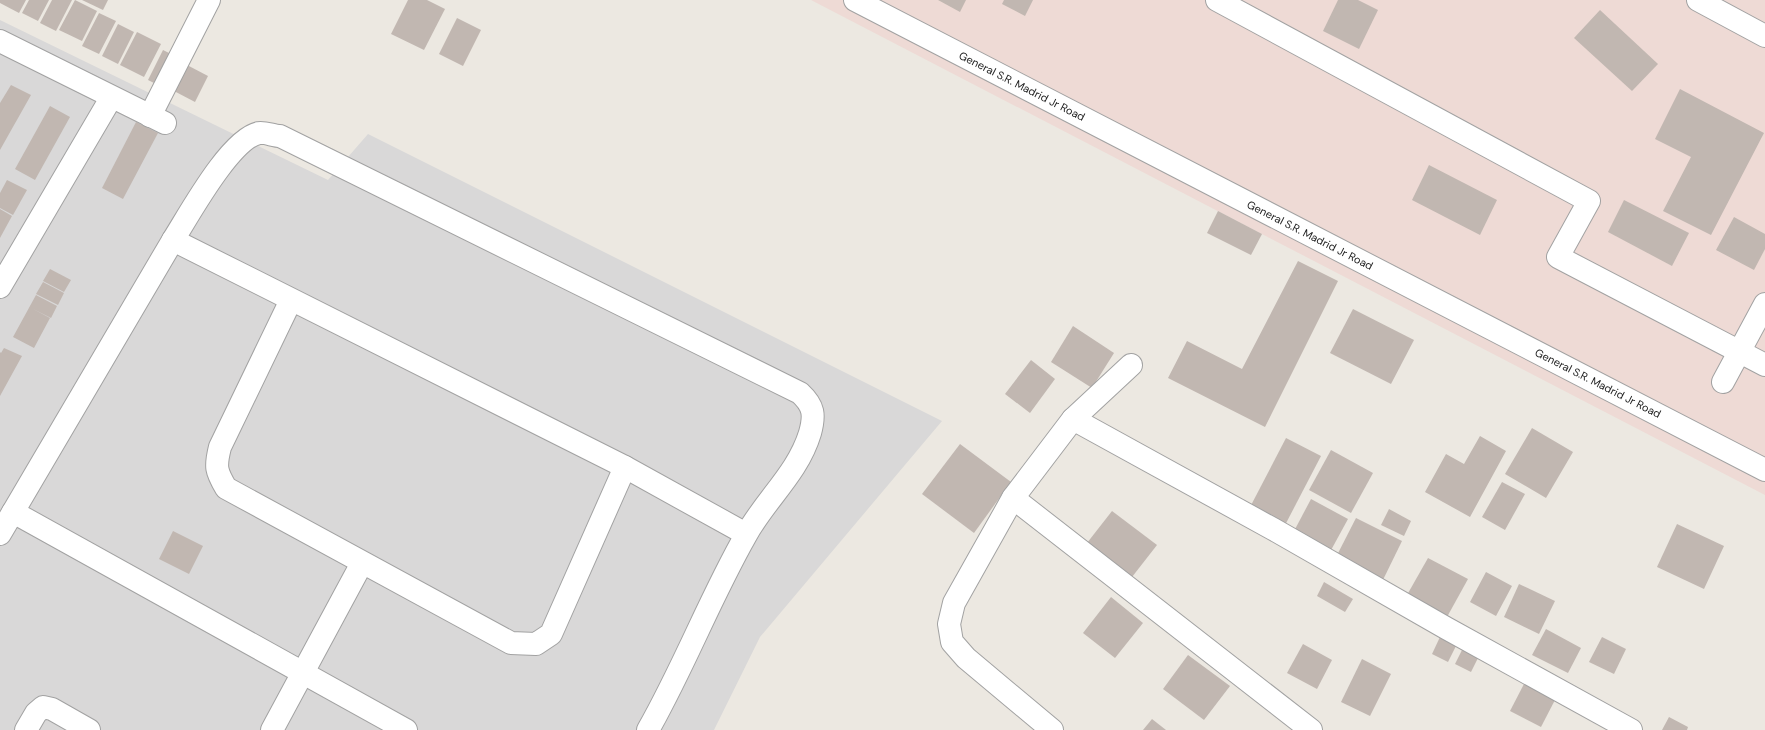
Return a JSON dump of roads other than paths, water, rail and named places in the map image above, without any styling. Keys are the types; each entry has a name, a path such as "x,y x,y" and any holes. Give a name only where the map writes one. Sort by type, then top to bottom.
{"street":[{"path":"0,41 111,98 157,119 209,0"},
{"name":"General S.R. Madrid Jr Road","path":"855,0 1765,470"},
{"path":"1217,0 1590,201 1558,257 1765,365"},
{"path":"1698,0 1765,36"},
{"path":"0,287 111,98"},
{"path":"0,534 173,240 219,167 237,146 259,133 280,136 800,393 811,403 814,414 810,434 791,474 746,534 648,730"},
{"path":"173,240 625,467 746,534"},
{"path":"291,300 220,447 216,461 216,472 226,488 511,643 536,644 551,634 625,467"},
{"path":"1723,382 1765,304"},
{"path":"1052,730 966,658 952,642 949,624 954,603 1013,498 1072,419 1131,365"},
{"path":"1072,419 1273,529 1446,628 1631,730"},
{"path":"1013,498 1311,730"},
{"path":"13,512 406,730"},
{"path":"272,730 362,563"},
{"path":"26,730 36,713 43,707 52,710 89,730"}]}
